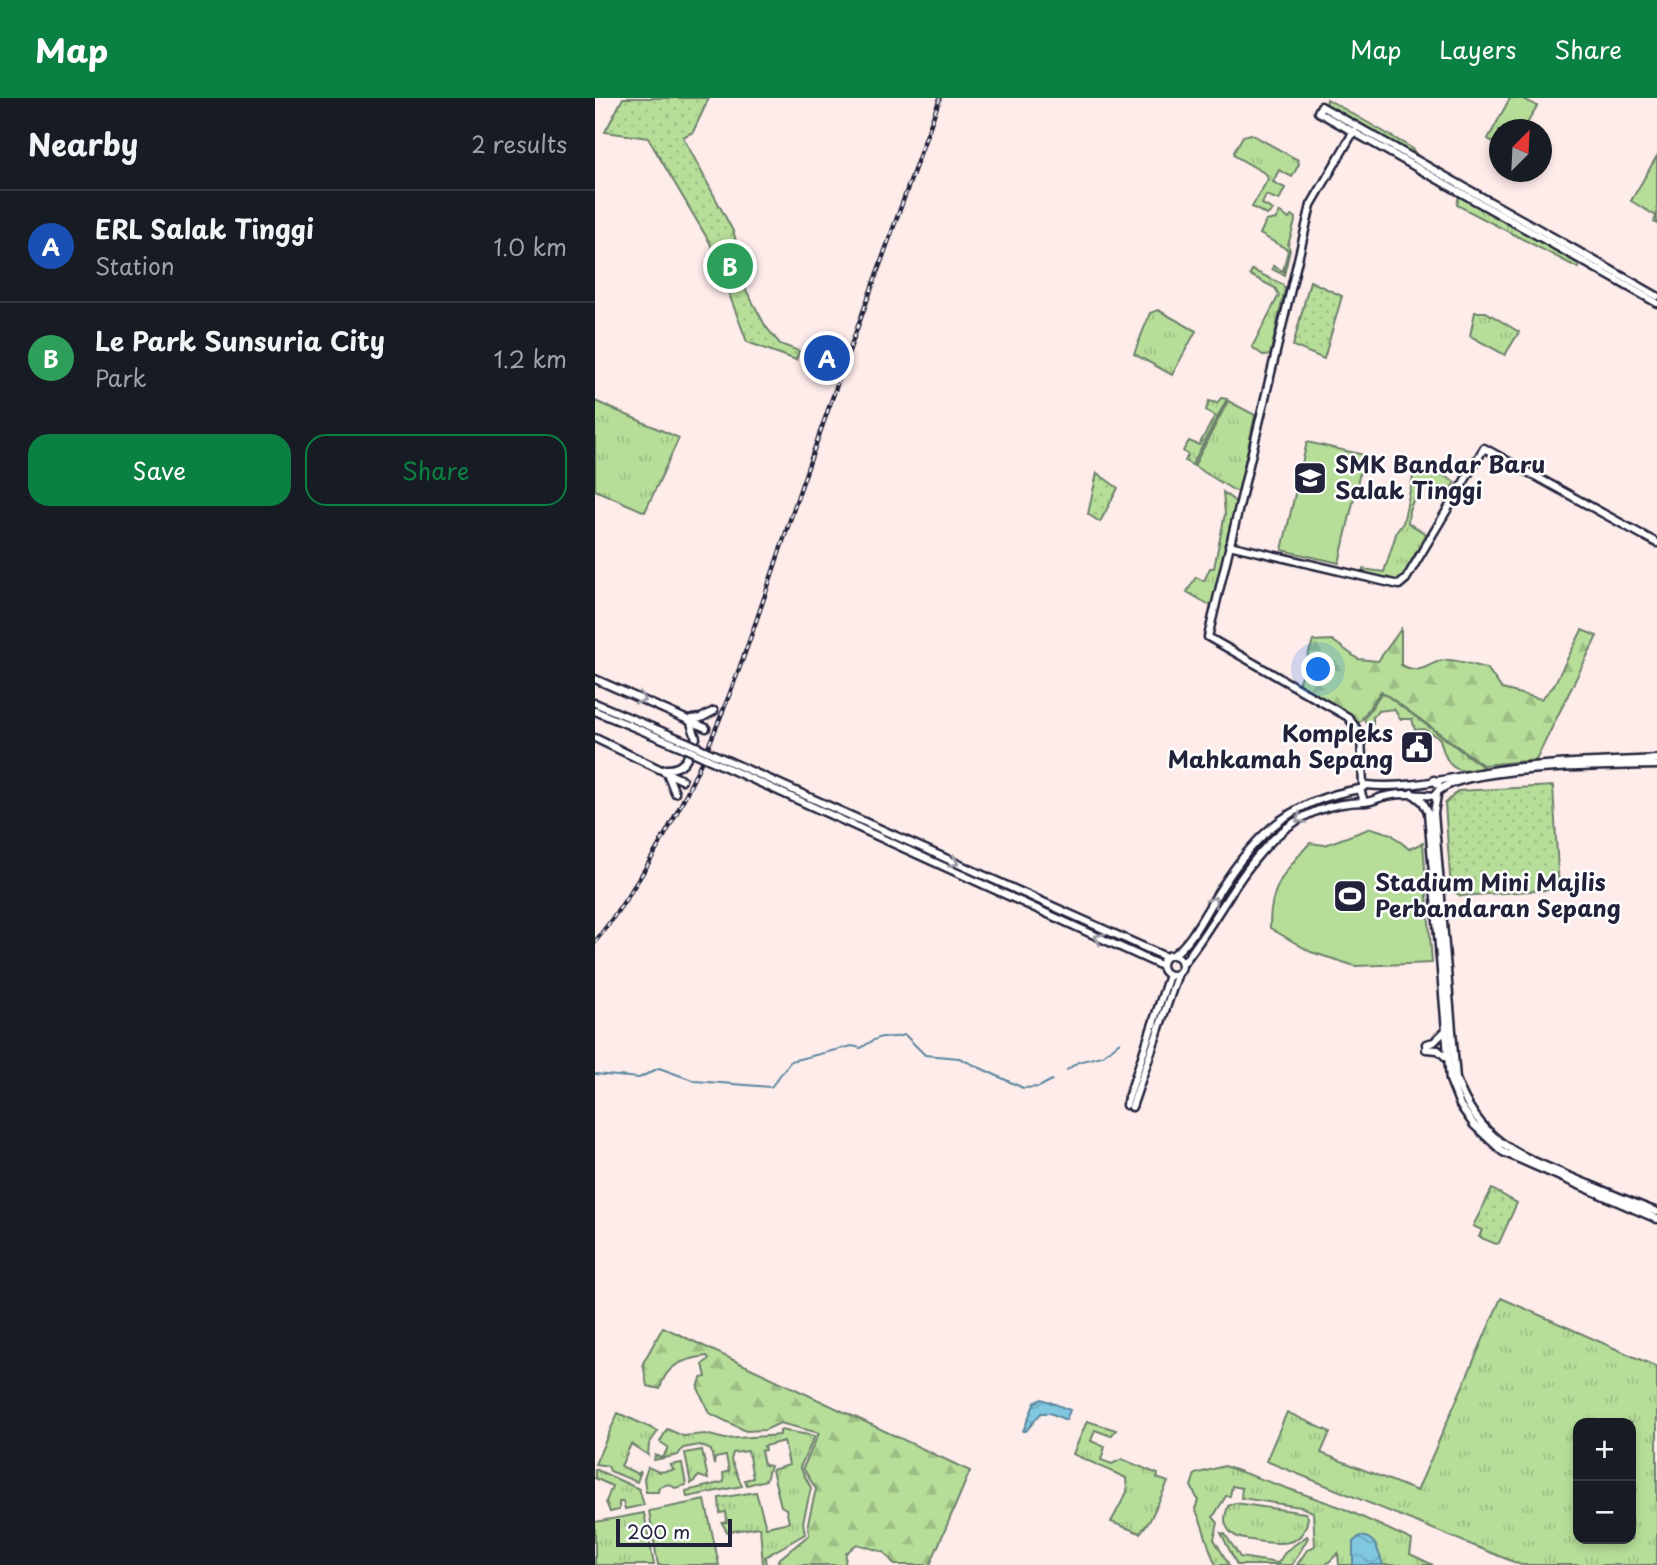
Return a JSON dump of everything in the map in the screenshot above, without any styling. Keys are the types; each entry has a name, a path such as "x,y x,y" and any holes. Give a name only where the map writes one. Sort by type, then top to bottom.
{"street":[{"path":"1657,296 1355,129 1318,112 1321,106 1355,129 1657,303"},
{"path":"1355,129 1311,205 1207,637 1348,717 1361,735 1364,766 1361,788 1364,802"},
{"path":"1229,545 1399,585 1406,579 1484,448 1657,543"},
{"path":"595,679 706,728"},
{"path":"595,703 1161,966 1169,975"},
{"path":"686,719 701,718 714,710"},
{"path":"595,711 686,745"},
{"path":"663,769 678,768 688,758 697,735 686,719"},
{"path":"595,738 682,780"},
{"path":"711,757 1169,956 1182,965"},
{"path":"1161,966 1191,937 1241,857 1269,827 1308,803 1361,788 1413,786 1510,768 1657,759"},
{"path":"1169,975 1129,1106 1182,965 1247,869 1282,830 1319,808 1344,802 1439,792 1454,782 1515,773 1657,765"},
{"path":"1364,766 1373,786"},
{"path":"1341,792 1357,783 1364,766"},
{"path":"663,769 671,778 675,793"},
{"path":"1434,780 1439,783 1434,813 1456,1079 1464,1101 1477,1121 1514,1153 1657,1212"},
{"path":"1412,793 1423,802 1428,812 1438,960 1450,1080 1460,1105 1474,1125 1503,1153 1657,1219"},
{"path":"1438,960 1448,959"},
{"path":"1169,975 1178,973"},
{"path":"1445,1030 1437,1040 1426,1046 1438,1051 1448,1060"}],"green space":[{"path":"623,98 709,98 693,132 683,137 734,233 746,290 766,327 780,344 799,351 796,360 747,342 710,243 648,138 605,132"},
{"path":"1510,98 1522,98 1537,106 1530,119 1499,119"},
{"path":"1327,99 1410,147 1419,157 1326,106"},
{"path":"1251,134 1298,160 1299,164 1292,177 1279,170 1273,182 1285,188 1279,200 1266,195 1262,204 1273,210 1267,215 1252,207 1268,179 1266,174 1235,156 1234,152 1243,136"},
{"path":"1657,156 1657,224 1654,222 1656,216 1631,201"},
{"path":"1459,195 1579,264 1578,268 1457,205"},
{"path":"1280,212 1289,219 1292,215 1296,218 1288,245 1290,250 1284,275 1272,269 1273,266 1283,271 1288,250 1260,234 1266,221 1276,219"},
{"path":"1252,270 1282,284 1285,289 1270,355 1264,356 1252,347 1279,295 1275,288 1250,275"},
{"path":"1310,281 1342,296 1324,359 1293,346"},
{"path":"1158,310 1196,331 1172,375 1134,354 1150,313"},
{"path":"1475,312 1486,312 1519,332 1505,355 1470,336"},
{"path":"1221,398 1227,399 1192,465 1185,461 1188,455 1183,451 1189,441 1199,445 1215,416 1206,410 1209,401 1217,403"},
{"path":"595,401 679,438 645,512 595,490"},
{"path":"1228,401 1255,415 1239,490 1235,491 1194,466"},
{"path":"1307,442 1364,455 1339,563 1282,550"},
{"path":"1419,462 1455,482 1447,495 1430,486 1420,485 1409,510 1408,523 1426,534 1402,578 1396,580 1361,572 1363,569 1384,572 1397,531 1403,523 1416,463"},
{"path":"1097,473 1118,488 1100,522 1088,514"},
{"path":"1223,492 1238,504 1213,607 1187,592 1196,577 1204,581 1210,568 1214,568 1225,514"},
{"path":"1401,629 1401,665 1422,669 1441,661 1453,660 1487,668 1502,689 1541,699 1553,687 1582,630 1597,636 1536,760 1483,765 1381,691 1359,723 1297,687 1313,641 1332,640 1358,659 1378,661"},
{"path":"1382,692 1487,770 1467,771 1455,768 1446,758 1440,739 1424,729 1415,730 1412,719 1400,719 1394,709 1378,711 1373,717 1373,724 1367,724 1364,719"},
{"path":"1553,786 1559,889 1461,896 1451,890 1445,804 1458,791"},
{"name":"Stadium Mini Majlis Perbandaran Sepang","path":"1371,828 1391,834 1409,849 1423,843 1432,963 1355,966 1311,952 1270,928 1275,891 1286,872 1310,843 1325,845"},
{"path":"1492,1189 1517,1203 1499,1243 1496,1244 1479,1237 1482,1230 1473,1226"},
{"path":"1501,1298 1657,1367 1657,1565 1521,1565 1266,1461 1287,1412 1330,1432 1321,1453 1417,1491"},
{"path":"663,1327 970,1471 930,1565 895,1565 884,1552 857,1544 846,1553 845,1565 778,1565 778,1560 809,1535 808,1523 816,1489 803,1468 819,1433 780,1423 765,1430 746,1431 709,1413 698,1388 701,1378 706,1377 703,1364 709,1359 707,1356 691,1359 671,1369 660,1389 647,1386 643,1363"},
{"path":"618,1413 658,1431 649,1444 648,1455 631,1444 621,1466 638,1474 641,1471 637,1482 610,1471 608,1466 595,1464"},
{"path":"1087,1421 1116,1430 1111,1436 1095,1430 1091,1441 1105,1447 1101,1460 1112,1464 1122,1459 1158,1474 1157,1478 1168,1482 1150,1520 1140,1533 1111,1522 1127,1492 1126,1478 1073,1454"},
{"path":"667,1429 683,1436 705,1434 725,1439 780,1435 780,1430 815,1436 800,1467 811,1488 803,1522 805,1534 765,1557 766,1565 763,1565 760,1527 727,1532 722,1523 727,1522 726,1512 720,1513 719,1498 756,1492 766,1527 789,1522 786,1509 781,1506 772,1470 789,1465 784,1441 764,1446 765,1450 761,1451 764,1465 770,1466 766,1480 747,1485 745,1480 753,1478 748,1451 733,1453 731,1460 742,1486 687,1497 686,1491 724,1482 723,1473 729,1471 726,1456 715,1458 714,1465 711,1450 700,1445 683,1448 678,1455 654,1460 655,1455 663,1458 668,1447 660,1442"},
{"path":"702,1450 708,1479 699,1476 691,1484 685,1453"},
{"path":"682,1463 686,1485 675,1488 669,1484 659,1487 658,1492 646,1492 644,1479 648,1467 659,1472 674,1470 670,1465"},
{"path":"1224,1466 1340,1507 1412,1540 1410,1554 1433,1565 1339,1565 1338,1553 1326,1565 1297,1565 1307,1550 1315,1546 1313,1512 1301,1507 1241,1498 1242,1488 1232,1486 1230,1496 1226,1496 1213,1517 1218,1523 1214,1539 1229,1565 1216,1565 1195,1509 1198,1500 1191,1486 1195,1474"},
{"path":"595,1469 639,1489 644,1505 625,1509 623,1502 619,1502 619,1510 610,1512 606,1502 612,1486 595,1478"},
{"path":"705,1500 719,1565 658,1565 649,1511"},
{"path":"1235,1503 1305,1513 1308,1517 1306,1527 1302,1534 1290,1542 1240,1538 1230,1531 1225,1522 1228,1506"},
{"path":"644,1513 654,1565 595,1565 595,1522"},
{"path":"1221,1533 1225,1534 1240,1557 1278,1563 1286,1551 1307,1536 1308,1538 1292,1565 1237,1565"}],"water":[{"path":"1042,1399 1070,1410 1066,1420 1050,1413 1041,1413 1026,1431 1023,1431 1035,1402"},
{"path":"1360,1536 1373,1542 1383,1565 1353,1565 1353,1542"}],"waterway":[{"path":"595,1074 639,1078 659,1068 695,1081 771,1087 791,1061 852,1046 861,1048 880,1037 905,1035 925,1055 959,1058 1023,1088 1039,1087 1052,1080"},
{"path":"1067,1070 1078,1062 1102,1056 1120,1042"}],"railway":[{"path":"595,942 633,889 665,835 718,723 940,98"}],"place":[{"name":"Le Park Sunsuria City","path":"730,266"},
{"name":"ERL Salak Tinggi","path":"827,358"},
{"name":"SMK Bandar Baru Salak Tinggi","path":"1310,478"},
{"name":"Kompleks Mahkamah Sepang","path":"1417,747"},
{"name":"Stadium Mini Majlis Perbandaran Sepang","path":"1350,896"}]}
